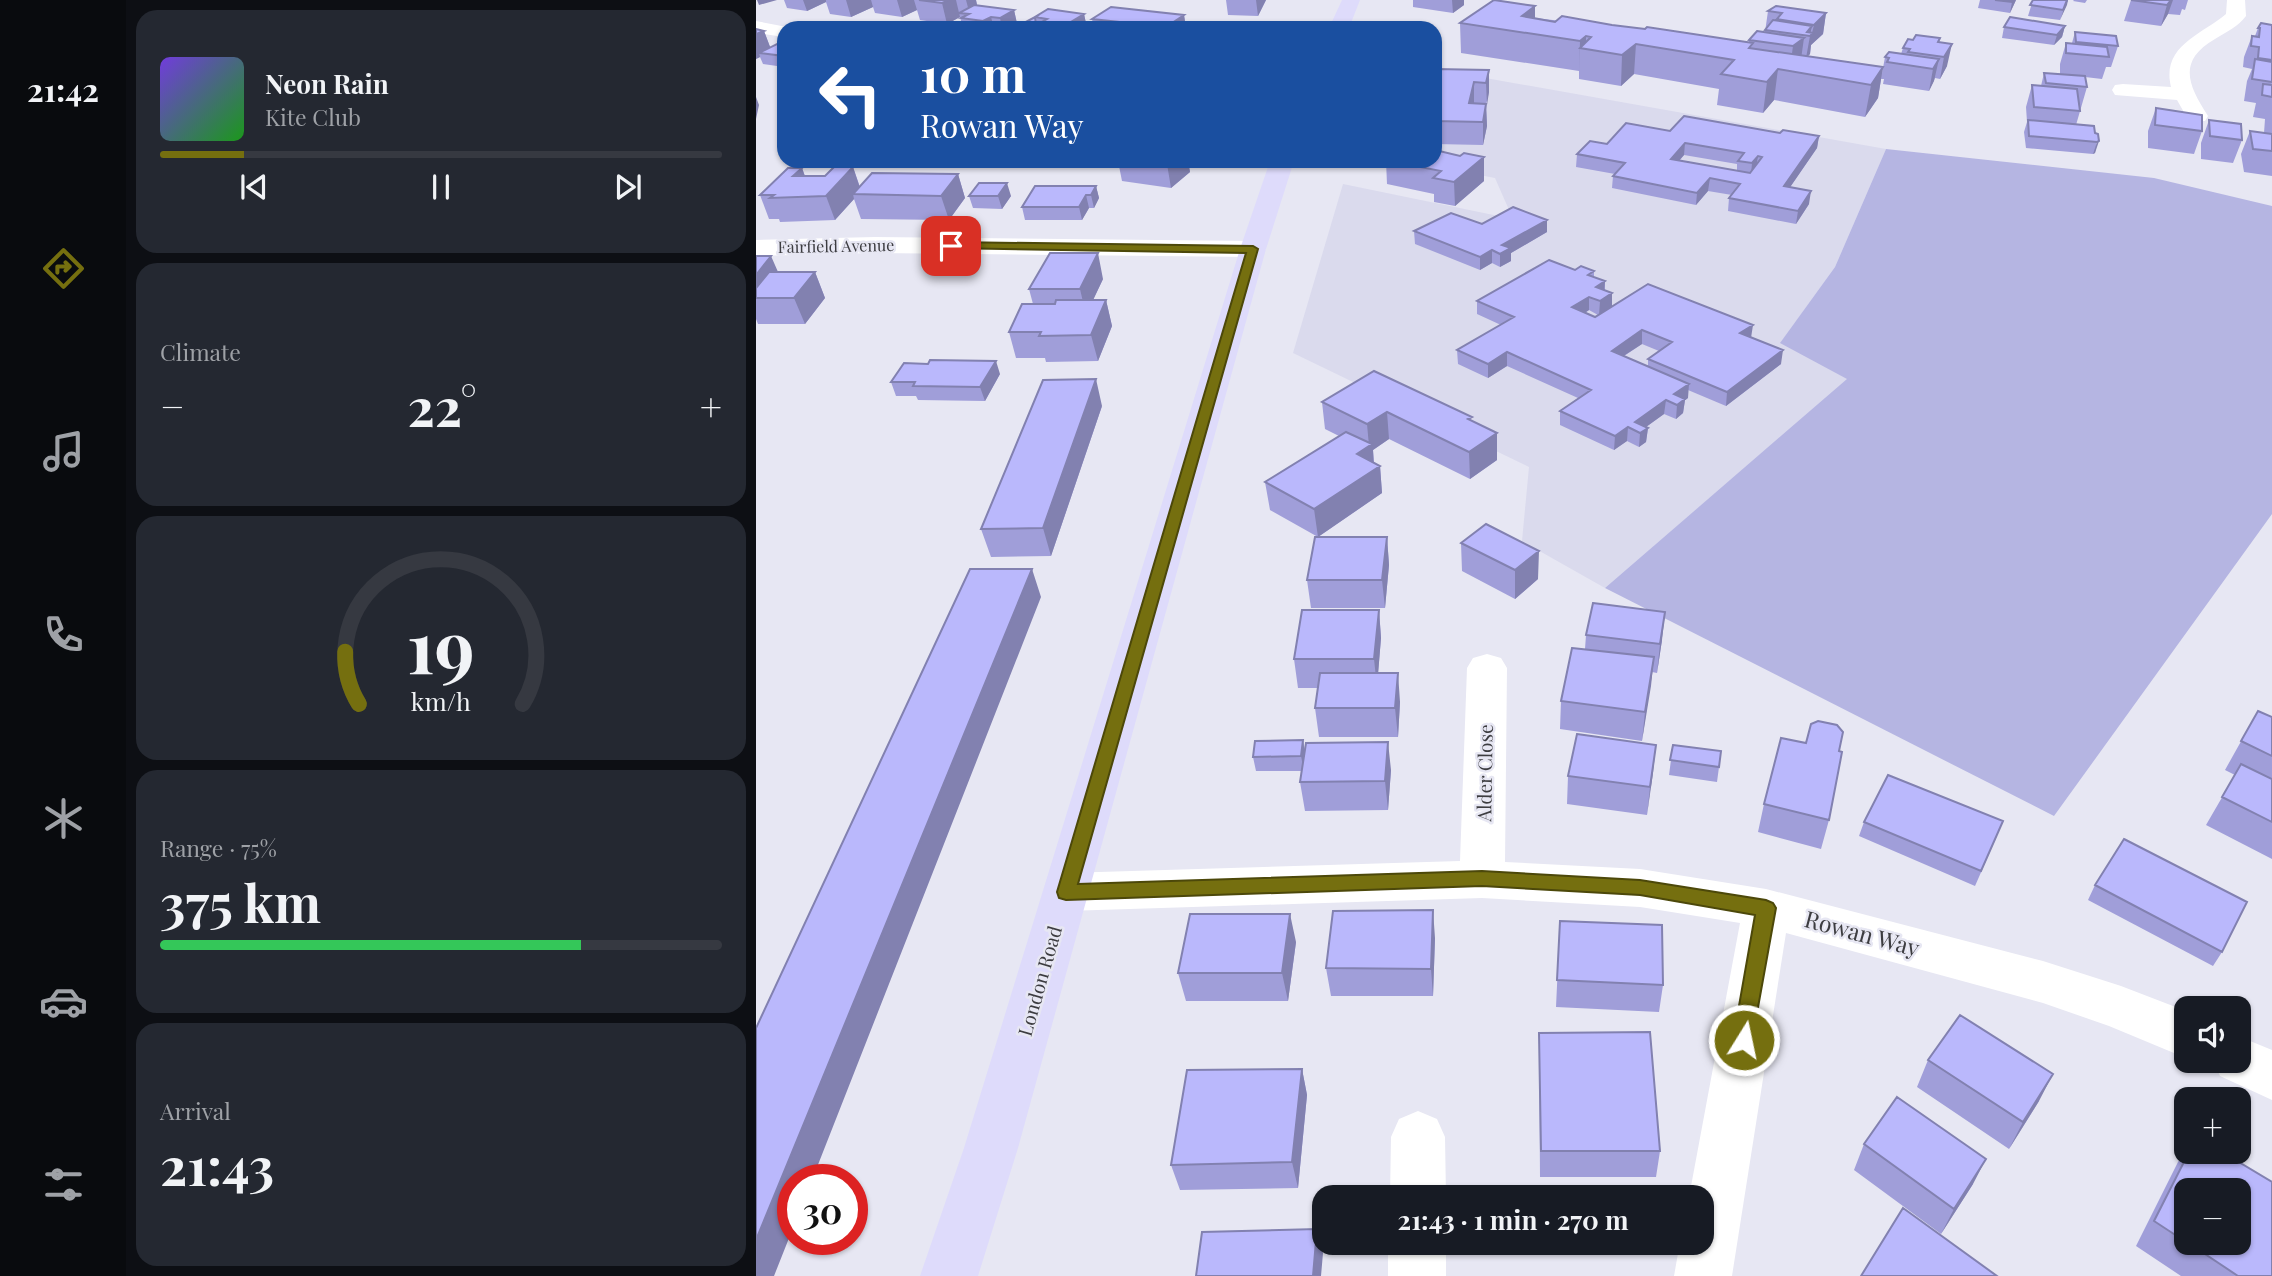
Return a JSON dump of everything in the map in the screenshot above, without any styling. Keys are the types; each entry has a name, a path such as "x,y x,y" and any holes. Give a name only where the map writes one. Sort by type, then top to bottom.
{"main road":[{"path":"1342,21 1351,0"},
{"name":"London Road","path":"949,1276 991,1148 1253,249 1280,168"}],"street":[{"path":"2197,116 2183,94 2178,74 2183,55 2236,16 2236,0"},
{"path":"756,27 777,30"},
{"path":"2123,90 2183,94"},
{"name":"Fairfield Avenue","path":"756,247 875,245 1253,249"},
{"name":"Alder Close","path":"1482,878 1487,668"},
{"name":"Rowan Way","path":"1066,892 1482,878 1640,888 1766,908 2043,982 2121,1008 2174,1030"},
{"path":"1703,1276 1766,908"},
{"path":"2251,1066 2272,1076"},
{"path":"1418,1137 1418,1185"},
{"path":"1417,1255 1417,1276"}],"shaded area":[{"path":"1442,70 1886,149 1835,267 1781,342 1848,379 1605,588 1522,541 1529,467 1293,353 1343,184 1513,219 1495,178 1442,168"},
{"path":"1886,149 2154,178 2272,206 2272,514 2054,816 1605,588 1847,379 1780,343 1835,267"}],"building":[{"path":"919,0 949,0 942,3"},
{"path":"1494,0 1535,6 1522,16 1555,22 1562,16 1612,25 1645,29 1647,27 1753,43 1749,48 1883,67 1871,85 1778,69 1767,82 1721,74 1734,60 1636,44 1622,55 1580,48 1591,37 1586,36 1580,41 1460,23"},
{"path":"2033,0 2067,0 2063,10 2030,5"},
{"path":"2131,0 2171,0 2167,5"},
{"path":"974,5 1014,10 1000,18 991,17 983,21 961,18 969,14 959,13"},
{"path":"1776,6 1826,13 1814,25 1777,19 1782,13 1768,11"},
{"path":"1111,7 1184,15 1175,21 1092,19"},
{"path":"1048,9 1084,14 1072,21 1044,21 1047,19 1035,17"},
{"path":"2010,17 2065,26 2057,35 2004,27"},
{"path":"1773,20 1812,26 1807,32 1813,33 1810,36 1765,30"},
{"path":"2261,23 2272,25 2272,60 2258,58 2259,47 2251,46 2252,36 2259,37 2258,28"},
{"path":"1757,31 1804,38 1793,46 1749,40"},
{"path":"2075,32 2116,36 2118,46 2076,42"},
{"path":"1916,35 1940,38 1938,42 1952,44 1944,57 1908,52 1910,49 1903,48 1908,39 1913,40"},
{"path":"2066,43 2107,47 2109,57 2066,53"},
{"path":"777,44 777,55 759,53"},
{"path":"1889,52 1939,59 1933,69 1887,62 1889,58 1885,57"},
{"path":"2255,59 2272,62 2272,82 2252,79"},
{"path":"1442,69 1489,70 1486,83 1474,82 1469,103 1486,104 1483,122 1442,121"},
{"path":"2044,73 2085,76 2087,87 2046,83"},
{"path":"2263,84 2272,85 2272,97 2262,95"},
{"path":"2032,85 2077,89 2080,111 2034,107"},
{"path":"2156,108 2202,115 2202,131 2155,125"},
{"path":"1684,116 1780,133 1783,130 1819,136 1784,186 1811,191 1798,211 1729,198 1740,184 1710,178 1697,193 1613,176 1625,163 1577,154 1590,141 1607,144 1626,123 1670,131","holes":["1685,143 1744,153 1738,161 1752,163 1758,156 1762,157 1750,173 1671,159"]},
{"path":"2028,120 2094,126 2099,141 2029,136"},
{"path":"2209,120 2241,124 2242,140 2210,136"},
{"path":"2250,131 2272,134 2272,151 2253,149"},
{"path":"1442,152 1484,157 1454,182 1433,178 1441,171 1426,168 1442,168"},
{"path":"788,168 802,168 793,176 825,176 833,168 852,168 826,196 770,198 774,195 760,195"},
{"path":"872,173 958,174 941,196 853,194"},
{"path":"979,183 1007,183 998,196 969,196"},
{"path":"1035,186 1096,186 1091,195 1086,195 1079,207 1022,207"},
{"path":"1513,207 1547,220 1502,245 1511,248 1500,254 1492,250 1480,257 1414,231 1451,213 1482,224"},
{"path":"1050,253 1098,253 1080,289 1029,289"},
{"path":"756,256 771,256 756,275"},
{"path":"1549,260 1575,270 1581,266 1594,271 1588,275 1605,281 1596,287 1612,293 1600,301 1589,297 1572,307 1595,317 1648,284 1753,325 1740,333 1783,350 1727,392 1648,359 1672,342 1642,330 1612,351 1689,384 1674,394 1685,399 1677,405 1666,400 1635,422 1648,428 1640,433 1628,427 1615,436 1560,411 1591,390 1507,352 1488,364 1457,350 1514,317 1477,301"},
{"path":"769,272 815,272 794,298 756,298 756,288"},
{"path":"1056,300 1106,300 1091,335 1039,336 1041,332 1009,332 1022,304 1055,304"},
{"path":"930,360 996,361 980,387 913,386 915,382 891,382 904,363 928,364"},
{"path":"1374,371 1472,417 1468,419 1497,433 1469,452 1387,412 1367,424 1322,402"},
{"path":"1096,379 1043,528 981,529 1043,380"},
{"path":"1346,432 1372,444 1357,454 1380,466 1314,509 1265,482"},
{"path":"1486,524 1539,551 1515,570 1461,543"},
{"path":"1315,537 1387,537 1382,580 1307,580"},
{"path":"970,569 1032,569 787,1164 777,1164 777,1189 756,1240 756,1028"},
{"path":"1593,603 1665,612 1660,644 1586,635"},
{"path":"1302,610 1379,610 1374,659 1294,659"},
{"path":"1572,648 1654,657 1645,712 1561,701"},
{"path":"1320,673 1398,673 1395,708 1315,708"},
{"path":"2258,711 2272,717 2272,756 2241,741"},
{"path":"1818,721 1837,725 1843,732 1839,751 1842,752 1829,820 1764,804 1781,738 1806,743 1811,724"},
{"path":"1577,734 1656,745 1650,787 1568,776"},
{"path":"1303,740 1301,756 1253,757 1255,741"},
{"path":"1388,742 1385,781 1300,782 1306,743"},
{"path":"1673,745 1721,751 1719,767 1670,760"},
{"path":"2241,764 2272,779 2272,822 2222,797"},
{"path":"1888,775 2003,821 1981,871 1864,822"},
{"path":"2124,839 2247,902 2222,952 2095,885"},
{"path":"1433,910 1431,969 1326,968 1333,911"},
{"path":"1190,914 1290,914 1282,973 1178,973"},
{"path":"1560,921 1662,925 1663,985 1557,980"},
{"path":"1960,1015 2053,1074 2023,1122 1928,1060"},
{"path":"1650,1032 1660,1151 1541,1151 1539,1033"},
{"path":"1302,1069 1292,1162 1171,1165 1187,1070"},
{"path":"1897,1097 1986,1159 1954,1209 1864,1144"},
{"path":"2183,1164 2242,1164 2272,1182 2272,1276 2238,1276 2206,1255 2251,1255 2251,1178 2176,1178"},
{"path":"2174,1182 2174,1234 2154,1221"},
{"path":"1903,1208 1997,1276 1861,1276"},
{"path":"1312,1229 1312,1255 1315,1255 1313,1276 1196,1276 1202,1232"}],"route":[{"path":"951,246 1253,249 1066,892 1482,878 1640,888 1766,908 1744,1040"}]}
